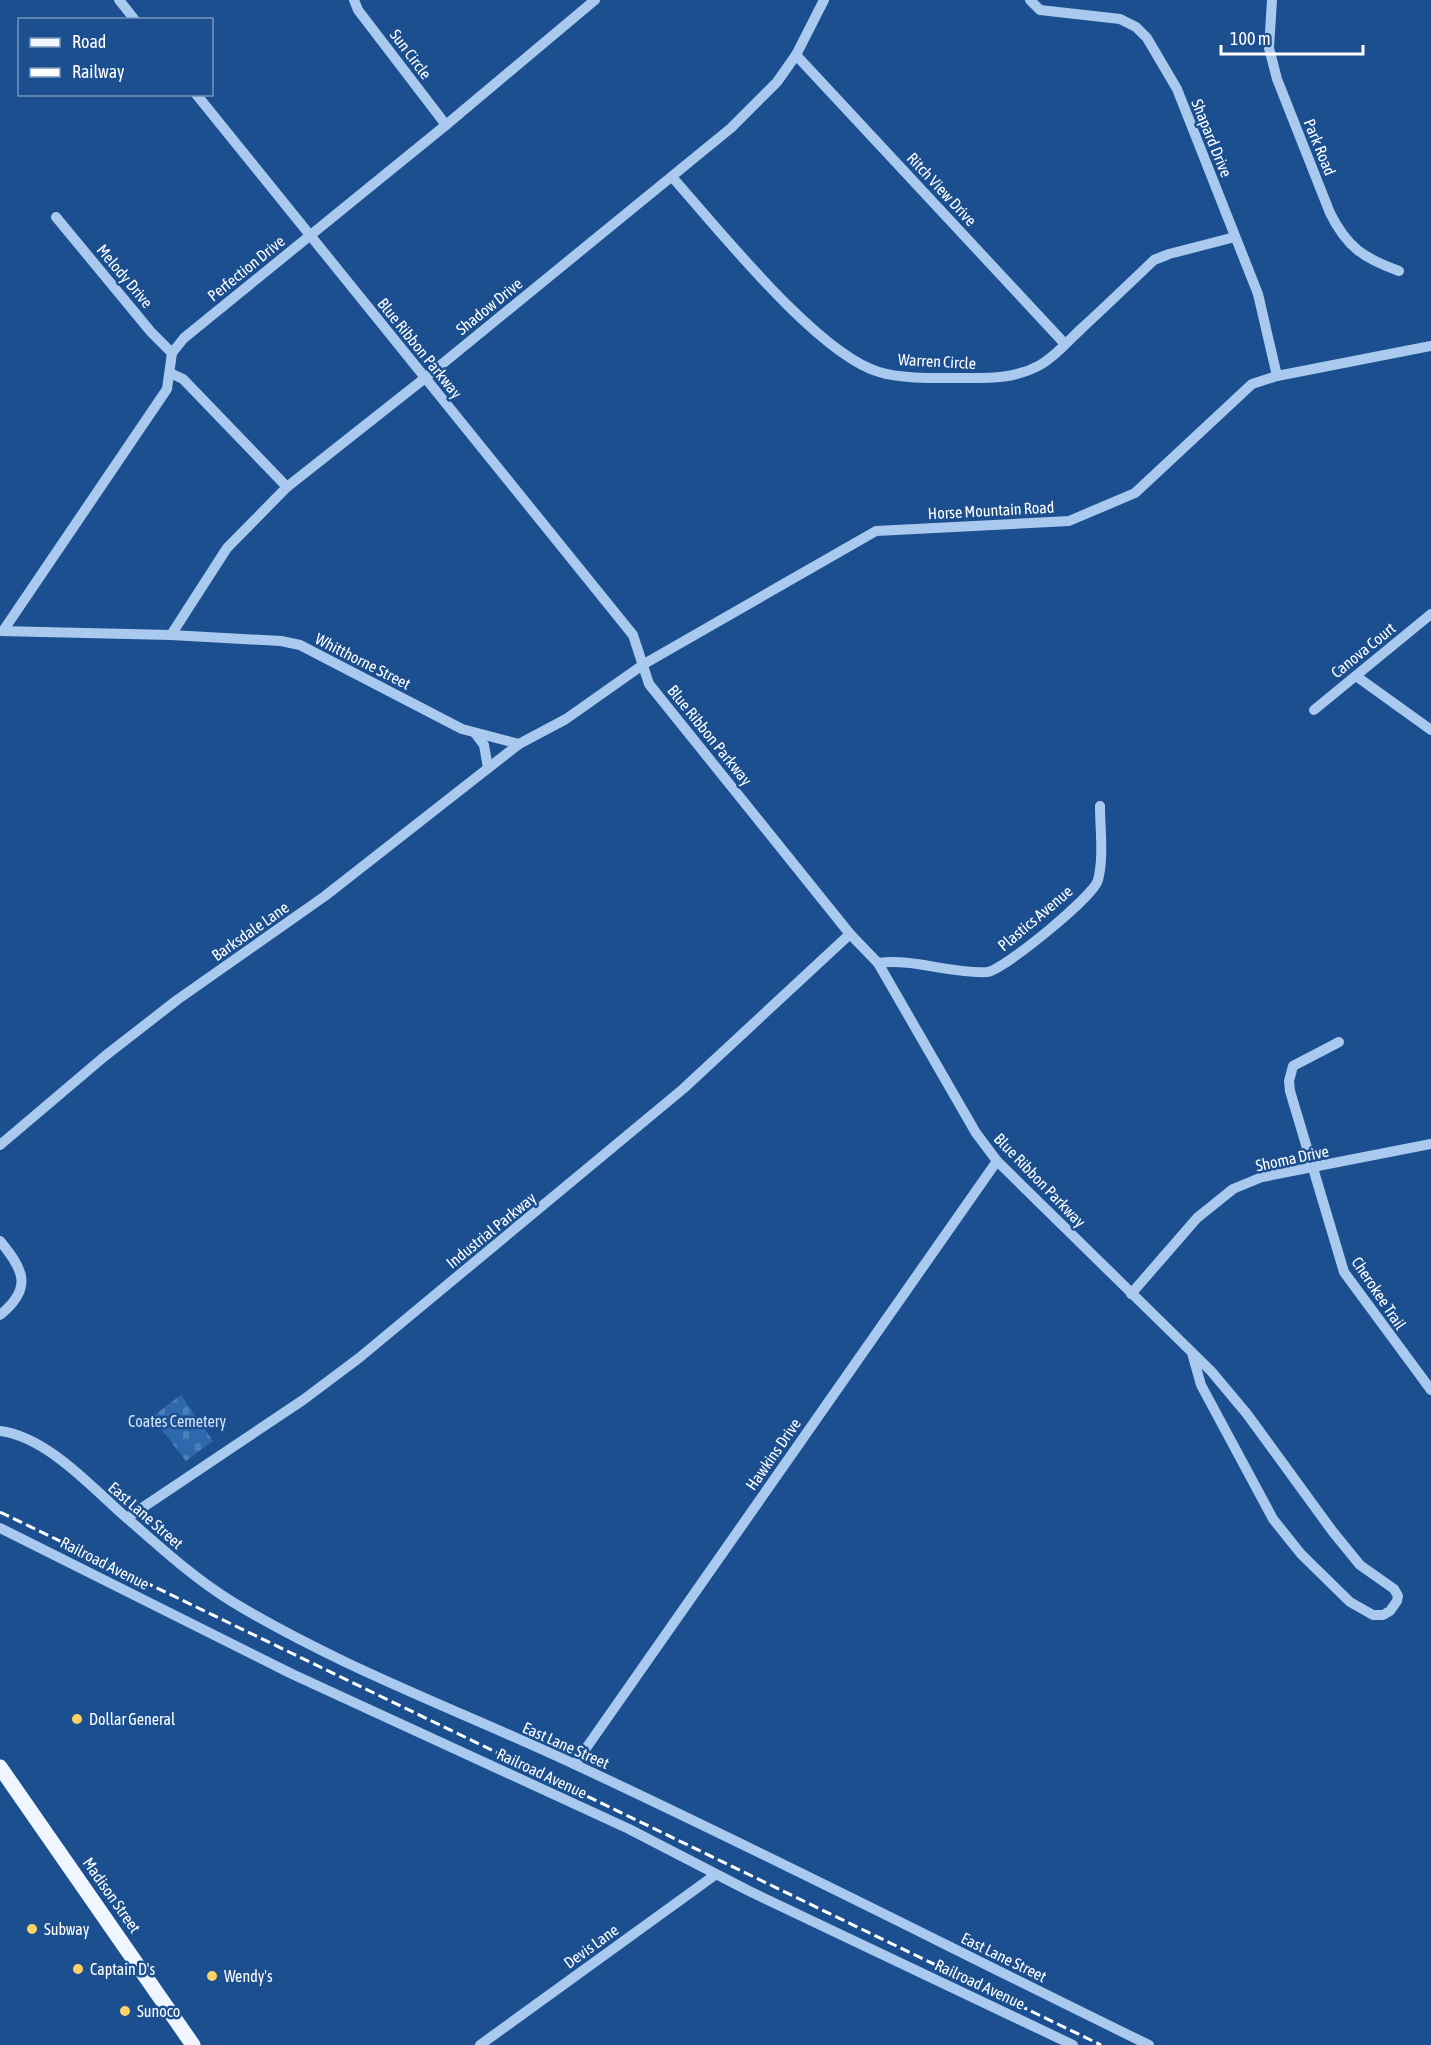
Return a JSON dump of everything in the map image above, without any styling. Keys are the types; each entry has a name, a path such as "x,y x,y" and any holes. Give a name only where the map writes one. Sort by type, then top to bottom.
{"main road":[{"name":"Madison Street","path":"0,1767 194,2045"}],"street":[{"path":"119,0 133,18"},
{"name":"Sun Circle","path":"354,0 358,10 446,125"},
{"name":"Perfection Drive","path":"172,353 184,338 446,125 595,0"},
{"name":"Shadow Drive","path":"171,635 227,548 287,487 425,378 731,128 777,82 796,55 824,0"},
{"name":"Shapard Drive","path":"1030,0 1040,10 1120,19 1136,27 1147,38 1177,89 1258,294 1276,376"},
{"name":"Park Road","path":"1272,0 1269,48 1277,79 1330,213 1341,233 1356,250 1377,263 1399,271"},
{"name":"Ritch View Drive","path":"796,55 1065,344"},
{"name":"Blue Ribbon Parkway","path":"198,96 633,635 649,684 850,934 878,963 976,1133 997,1161 1192,1353 1247,1414 1333,1532 1360,1564 1394,1589 1398,1596 1397,1602 1390,1611 1383,1615 1373,1615 1350,1602 1301,1554 1273,1519 1201,1385 1192,1353"},
{"name":"Warren Circle","path":"672,177 741,255 806,321 838,351 855,362 880,373 950,378 1004,378 1027,372 1043,363 1065,344 1154,260 1235,237"},
{"name":"Melody Drive","path":"56,217 151,332 172,353"},
{"name":"Horse Mountain Road","path":"644,664 876,531 1069,521 1135,493 1252,384 1276,376 1431,346"},
{"path":"2,631 167,389 172,353"},
{"path":"170,373 183,379 287,487"},
{"name":"Canova Court","path":"1314,710 1431,614"},
{"name":"Whitthorne Street","path":"2,631 171,635 281,641 300,645 462,729 519,744"},
{"path":"519,744 566,719 644,664"},
{"path":"1356,676 1431,730"},
{"path":"475,733 484,745 488,768"},
{"name":"Barksdale Lane","path":"0,1145 105,1056 177,1000 325,896 519,744"},
{"name":"Plastics Avenue","path":"878,963 893,961 952,970 989,972 1002,966 1036,940 1095,886 1099,868 1101,806"},
{"name":"Industrial Parkway","path":"127,1518 303,1400 359,1358 683,1089 850,934"},
{"name":"Cherokee Trail","path":"1340,1042 1300,1061 1291,1070 1290,1091 1344,1272 1431,1389"},
{"name":"Shoma Drive","path":"1131,1294 1197,1218 1233,1189 1262,1177 1431,1144"},
{"name":"Hawkins Drive","path":"575,1764 997,1161"},
{"path":"0,1241 17,1262 23,1286 20,1296 0,1315"},
{"name":"East Lane Street","path":"0,1431 11,1433 58,1457 176,1562 230,1600 291,1635 447,1709 575,1764 1149,2045"},
{"name":"Railroad Avenue","path":"0,1528 292,1674 629,1829 711,1872 1072,2045"},
{"name":"Devis Lane","path":"480,2045 715,1875 711,1872"}],"green space":[{"name":"Coates Cemetery","path":"181,1395 213,1441 186,1461 152,1417"}],"railway":[{"path":"0,1512 1101,2045"}],"place":[{"name":"Dollar General","path":"77,1719"},
{"name":"Subway","path":"32,1929"},
{"name":"Captain D's","path":"78,1969"},
{"name":"Wendy's","path":"212,1976"},
{"name":"Sunoco","path":"125,2011"}]}
